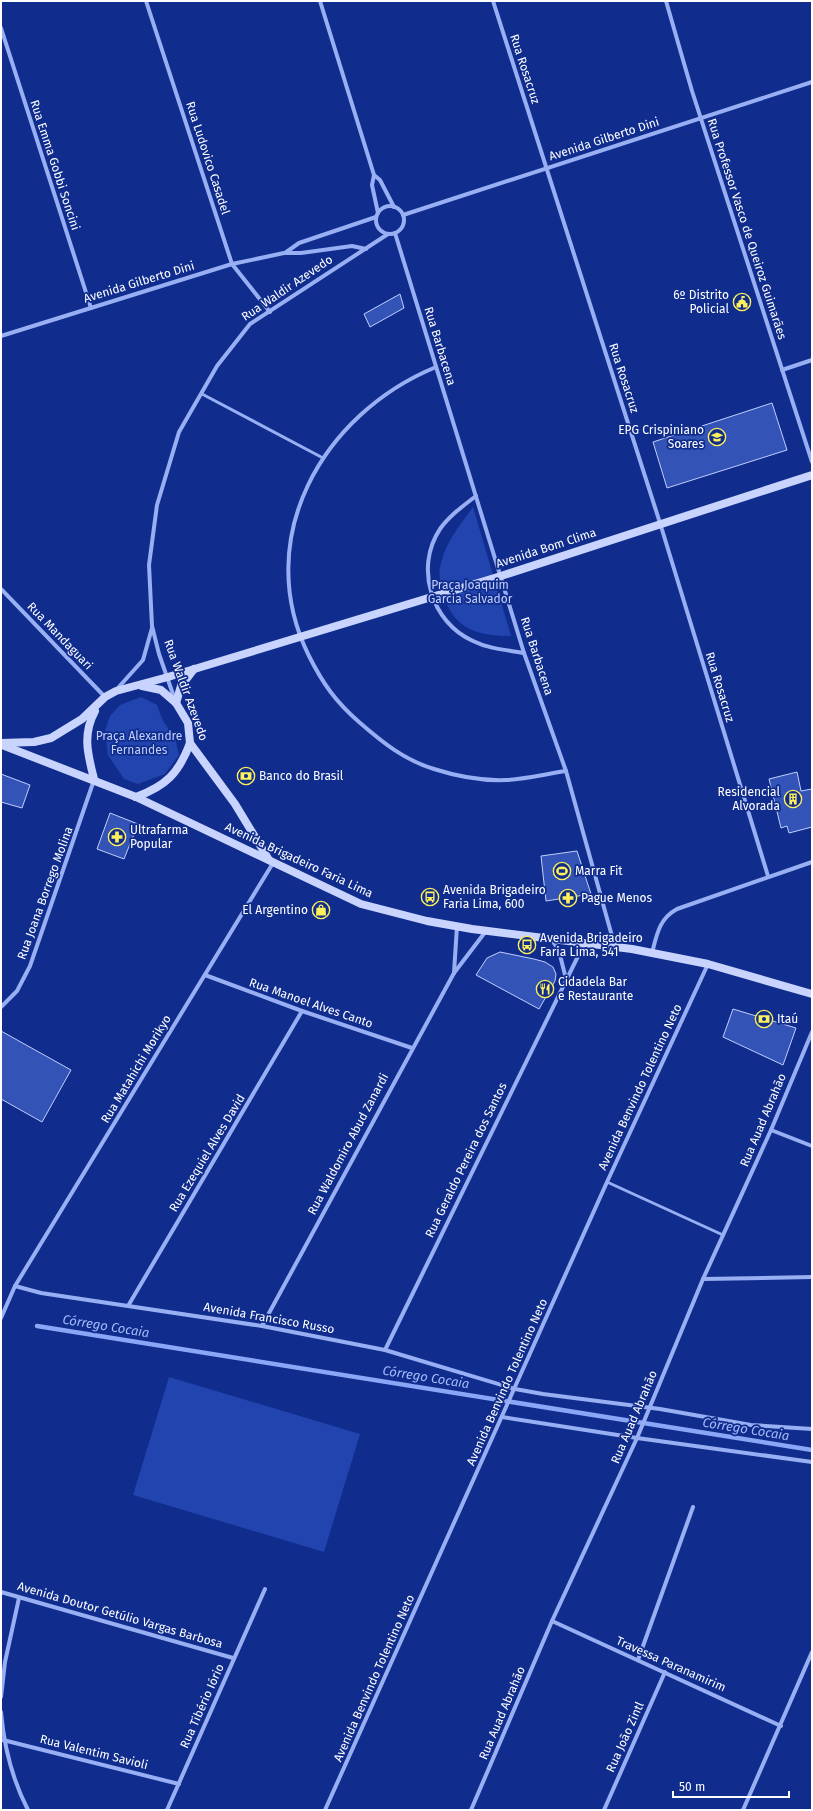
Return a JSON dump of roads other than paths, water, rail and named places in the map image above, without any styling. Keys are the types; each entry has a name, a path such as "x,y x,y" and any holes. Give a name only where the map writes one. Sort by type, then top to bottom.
{"main road":[{"name":"Avenida Bom Clima","path":"1,744 34,742 52,738 68,730 98,705 105,697 116,691 139,686 431,596 501,576 660,523 812,475"},
{"path":"139,686 160,690 176,702 181,686 194,669"},
{"name":"Rua Waldir Azevedo","path":"176,702 188,723 190,743 235,804 271,861"},
{"path":"94,779 87,750 86,734 98,705"},
{"path":"136,797 151,792 165,783 185,758 190,743"},
{"name":"Avenida Brigadeiro Faria Lima","path":"1,744 94,779 136,797 361,904 457,926 552,940 615,947 708,964 812,994"}],"street":[{"name":"Rua Ludovico Casadel","path":"146,1 232,264 270,312"},
{"path":"320,1 374,175 372,185 377,215 376,222 380,230 388,234 395,233 403,225 402,215 394,206 380,180 374,175"},
{"name":"Rua Rosacruz","path":"493,1 660,523 768,876"},
{"name":"Rua Professor Vasco de Queiroz Guimarães","path":"666,1 701,117 812,462"},
{"name":"Rua Emma Gobbi Soncini","path":"1,28 91,308"},
{"name":"Avenida Gilberto Dini","path":"402,215 812,82"},
{"path":"377,215 385,207 394,206"},
{"name":"Avenida Gilberto Dini","path":"284,253 299,242 377,215"},
{"name":"Rua Barbacena","path":"395,233 524,652 566,771 615,947"},
{"name":"Rua Waldir Azevedo","path":"176,702 159,654 152,626 149,565 157,505 179,432 217,366 235,341 250,324 388,234"},
{"name":"Avenida Gilberto Dini","path":"1,336 232,264 284,253 301,254 352,246 366,249"},
{"path":"782,370 812,360"},
{"path":"436,367 414,376 367,409 343,432 323,458 309,483 289,544 289,583 299,637 322,682 341,706 396,752 434,769 477,778 507,780 566,771"},
{"path":"476,496 454,514 440,530 432,547 427,568 431,596 447,621 473,641 494,648 524,652"},
{"name":"Rua Mandaguari","path":"1,589 105,697"},
{"name":"Rua Waldir Azevedo","path":"116,691 142,660 152,626"},
{"name":"Rua Joana Borrego Molina","path":"1,1007 17,991 30,966 94,779"},
{"name":"Rua Matahichi Morikyo","path":"1,1318 15,1286 204,975 271,861"},
{"path":"652,953 659,927 668,914 677,909 768,876 812,862"},
{"name":"Rua Waldomiro Abud Zanardi","path":"454,973 457,926"},
{"name":"Rua Waldomiro Abud Zanardi","path":"262,1326 454,973 486,930"},
{"path":"552,940 559,951 566,979"},
{"name":"Rua Geraldo Pereira dos Santos","path":"385,1350 584,944"},
{"name":"Avenida Benvindo Tolentino Neto","path":"325,1810 607,1182 708,964"},
{"name":"Rua Manoel Alves Canto","path":"204,975 302,1011 412,1048"},
{"name":"Rua Ezequiel Alves David","path":"128,1306 302,1011"},
{"name":"Rua Auad Abrahão","path":"471,1810 552,1621 637,1438 703,1279 771,1130 812,1032"},
{"path":"771,1130 812,1146"},
{"path":"703,1279 812,1277"},
{"name":"Avenida Francisco Russo","path":"15,1286 41,1293 262,1326 385,1350 515,1389 650,1408 751,1425 812,1429"},
{"path":"502,1417 637,1438 812,1462"},
{"path":"638,1660 693,1507"},
{"name":"Rua Tibério Iório","path":"168,1810 265,1589"},
{"name":"Avenida Doutor Getúlio Vargas Barbosa","path":"1,1592 234,1658"},
{"path":"1,1697 5,1662 19,1598"},
{"name":"Travessa Paranamirim","path":"552,1621 781,1726"},
{"path":"743,1810 781,1726 812,1652"},
{"name":"Rua João Zintl","path":"604,1810 665,1672"},
{"path":"1,1712 3,1740 19,1792 28,1810"},
{"name":"Rua Valentim Savioli","path":"3,1740 179,1784"}],"lane":[{"path":"202,394 323,458"},
{"path":"607,1182 723,1235"}],"waterway":[{"name":"Córrego Cocaia","path":"37,1326 812,1450"}],"place":[{"name":"6º Distrito Policial","path":"742,302"},
{"name":"EPG Crispiniano Soares","path":"717,437"},
{"name":"Banco do Brasil","path":"246,776"},
{"name":"Residencial Alvorada","path":"793,799"},
{"name":"Ultrafarma Popular","path":"117,837"},
{"name":"Marra Fit","path":"562,871"},
{"name":"Avenida Brigadeiro Faria Lima, 600","path":"430,897"},
{"name":"Pague Menos","path":"568,898"},
{"name":"El Argentino","path":"321,910"},
{"name":"Avenida Brigadeiro Faria Lima, 541","path":"527,945"},
{"name":"Cidadela Bar e Restaurante","path":"545,989"},
{"name":"Itaú","path":"764,1019"}],"park label":[{"name":"Praça Joaquim Garcia Salvador","path":"470,592"},
{"name":"Praça Alexandre Fernandes","path":"139,743"}]}
